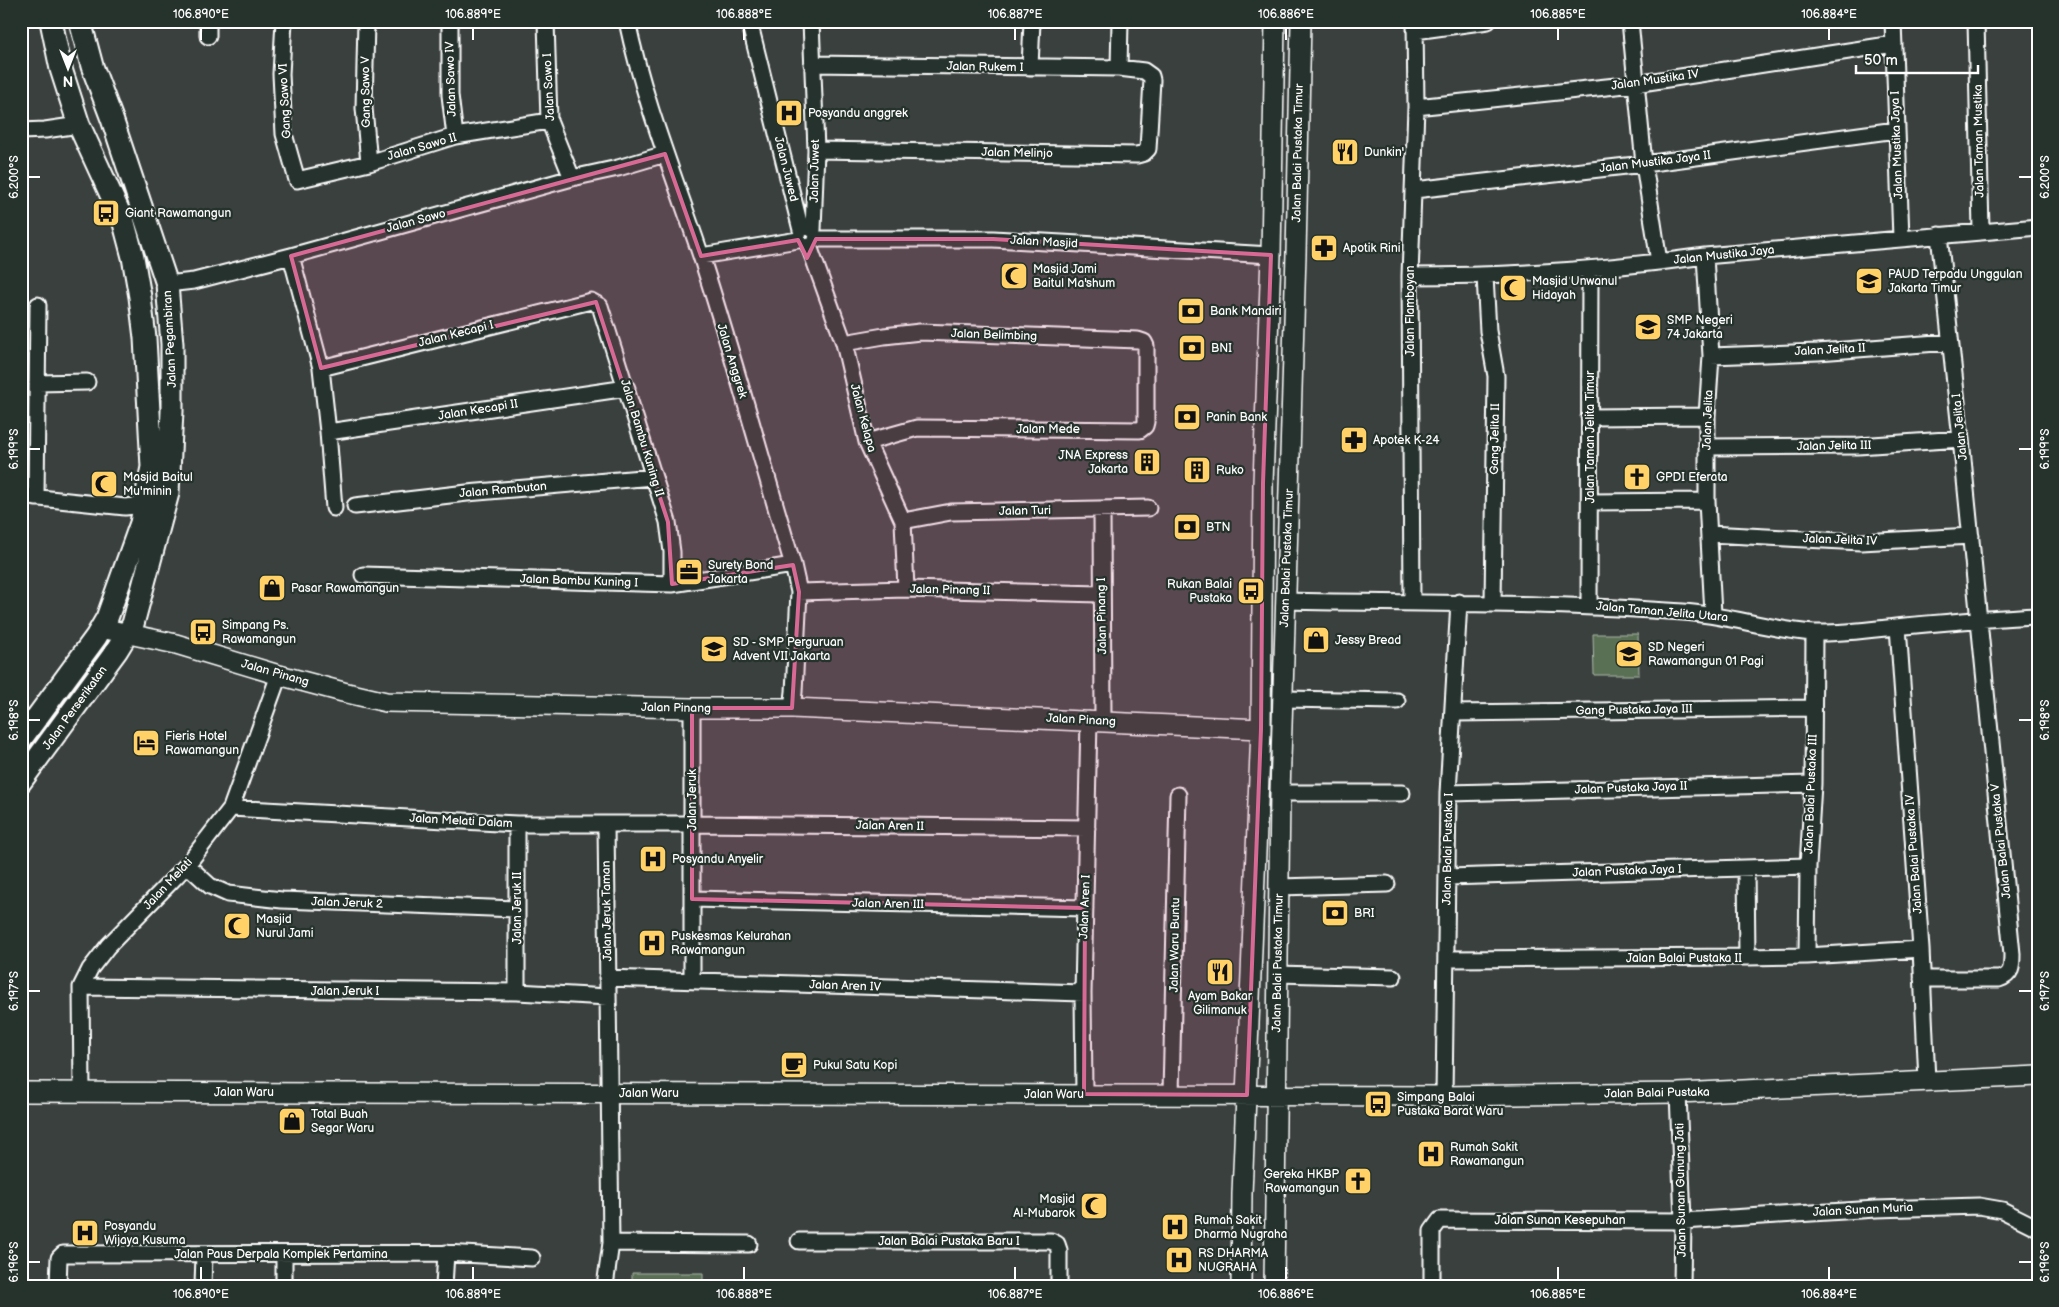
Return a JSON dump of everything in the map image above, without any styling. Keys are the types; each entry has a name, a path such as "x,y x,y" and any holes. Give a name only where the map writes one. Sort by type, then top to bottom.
{"main road":[{"name":"Jalan Pegambiran","path":"51,21 61,69 79,125 124,223 140,297 147,369 152,467 141,523 114,600 101,628"},
{"name":"Jalan Pegambiran","path":"80,21 92,66 116,128 167,284 172,344 172,411 168,493 140,601 127,635"},
{"path":"147,369 172,365"},
{"name":"Jalan Perserikatan","path":"21,739 101,628"},
{"name":"Jalan Perserikatan","path":"21,781 127,635"}],"street":[{"name":"Gang Sawo VI","path":"284,21 281,74 284,134 297,180"},
{"name":"Gang Sawo V","path":"366,21 364,108 369,162"},
{"name":"Jalan Sawo IV","path":"450,21 450,95 455,136"},
{"name":"Jalan Sawo I","path":"546,21 549,121 572,178"},
{"name":"Jalan Anggrek","path":"628,21 637,67 701,256 793,564 799,592 792,708"},
{"name":"Jalan Juwed","path":"749,21 808,237"},
{"name":"Jalan Juwet","path":"808,237 816,150 811,21"},
{"path":"1030,67 1032,21"},
{"path":"1119,68 1120,21"},
{"name":"Jalan Balai Pustaka Timur","path":"1240,1286 1261,729 1263,483 1271,255 1275,21"},
{"name":"Jalan Balai Pustaka Timur","path":"1274,1286 1280,793 1296,254 1300,21"},
{"path":"1415,26 1488,21"},
{"path":"1630,21 1644,164 1659,262"},
{"name":"Jalan Mustika Jaya I","path":"1892,21 1901,238"},
{"name":"Jalan Taman Mustika","path":"1976,21 1982,230"},
{"name":"Jalan Flamboyan","path":"1412,601 1410,276 1416,107 1415,26"},
{"name":"Jalan Mustika IV","path":"1416,107 1635,84 1894,44"},
{"name":"Jalan Rukem I","path":"812,64 1119,68 1144,71 1151,76 1152,80"},
{"name":"Jalan Melinjo","path":"816,150 1137,155 1144,153 1148,149 1152,80"},
{"name":"Jalan Sawo II","path":"297,180 369,162 455,136 549,121"},
{"path":"21,131 79,125"},
{"name":"Jalan Mustika Jaya II","path":"1414,190 1644,164 1896,130"},
{"name":"Jalan Sawo","path":"167,284 194,281 291,256 665,154"},
{"name":"Jalan Mustika Jaya","path":"1410,276 1485,276 1590,269 1705,256 1982,230 2038,227"},
{"name":"Jalan Jelita I","path":"1939,235 1979,619"},
{"name":"Jalan Masjid","path":"701,256 808,237 993,239 1271,255"},
{"name":"Jalan Kelapa","path":"808,237 844,343 867,442 903,521 906,590"},
{"path":"291,256 321,368 334,508"},
{"name":"Jalan Jelita","path":"1705,256 1711,356 1707,416 1707,501 1714,614"},
{"name":"Jalan Taman Jelita Timur","path":"1589,606 1590,269"},
{"name":"Gang Jelita II","path":"1485,276 1488,331 1496,376 1493,603"},
{"name":"Jalan Kecapi I","path":"321,368 591,300"},
{"name":"Jalan Bambu Kuning II","path":"591,300 600,306 627,388 652,477 668,522 672,552 672,584"},
{"path":"38,305 37,383 29,497 125,506 145,505"},
{"name":"Jalan Belimbing","path":"844,343 920,332 1138,340 1144,342"},
{"name":"Jalan Mede","path":"867,442 917,428 1140,430 1145,426 1146,422 1147,352 1144,342"},
{"name":"Jalan Jelita II","path":"1711,356 1818,352 1950,342"},
{"path":"37,383 87,382"},
{"name":"Jalan Kecapi II","path":"328,432 627,388"},
{"path":"1589,417 1707,416"},
{"name":"Jalan Jelita III","path":"1707,447 1858,446 1961,439"},
{"name":"Jalan Rambutan","path":"355,506 652,477"},
{"path":"1590,502 1707,501"},
{"name":"Jalan Turi","path":"903,521 951,512 1148,508"},
{"name":"Jalan Pinang I","path":"1096,721 1102,510"},
{"name":"Jalan Jelita IV","path":"1709,534 1860,542 1971,536"},
{"name":"Jalan Bambu Kuning I","path":"362,575 672,584 793,564"},
{"name":"Jalan Pinang II","path":"799,592 906,590 1101,594"},
{"name":"Jalan Taman Jelita Utara","path":"1285,601 1412,601 1589,606 1714,614 1769,626 1814,632 2038,616"},
{"name":"Jalan Balai Pustaka I","path":"1444,1096 1448,793 1459,602"},
{"name":"Jalan Balai Pustaka V","path":"1922,979 1999,979 2008,975 2010,971 2012,954 1979,619"},
{"name":"Jalan Balai Pustaka IV","path":"1898,627 1921,949 1927,1081"},
{"name":"Jalan Pinang","path":"101,628 176,644 279,675 386,702 792,708 1261,729"},
{"name":"Jalan Balai Pustaka III","path":"1807,956 1808,866 1813,784 1814,632"},
{"name":"Jalan Melati","path":"82,1092 81,987 90,969 108,946 187,865 231,808 279,675"},
{"path":"1284,699 1397,701"},
{"name":"Jalan Jeruk","path":"692,708 692,981"},
{"name":"Gang Pustaka Jaya III","path":"1454,713 1813,708"},
{"name":"Jalan Aren I","path":"1084,1094 1083,993 1087,828 1096,721"},
{"name":"Jalan Pustaka Jaya II","path":"1448,793 1813,784"},
{"path":"1280,793 1402,793"},
{"name":"Jalan Waru Buntu","path":"1171,1094 1178,795"},
{"name":"Jalan Melati Dalam","path":"231,808 517,824 692,824"},
{"name":"Jalan Jeruk II","path":"517,824 517,992"},
{"name":"Jalan Jeruk Taman","path":"606,824 609,1092"},
{"name":"Jalan Aren II","path":"692,824 1087,828"},
{"name":"Jalan Jeruk 2","path":"187,865 210,886 228,894 282,900 517,909"},
{"name":"Jalan Pustaka Jaya I","path":"1446,876 1808,866"},
{"path":"1746,868 1747,957"},
{"path":"1279,887 1387,884"},
{"name":"Jalan Aren III","path":"692,899 1085,908"},
{"name":"Jalan Balai Pustaka II","path":"1446,959 1807,956 1921,949"},
{"path":"1277,974 1393,977"},
{"name":"Jalan Aren IV","path":"608,978 1083,993"},
{"name":"Jalan Jeruk I","path":"81,987 517,992 608,997"},
{"name":"Jalan Balai Pustaka","path":"1276,1095 1444,1096 1678,1093 2038,1076"},
{"name":"Jalan Waru","path":"21,1092 1276,1095"},
{"path":"605,1286 611,1243 609,1092"},
{"name":"Jalan Sunan Gunung Jati","path":"1678,1093 1683,1221 1682,1286"},
{"name":"Jalan Sunan Muria","path":"1683,1221 1876,1209 1979,1206 2002,1210 2038,1228"},
{"name":"Jalan Sunan Kesepuhan","path":"1432,1286 1432,1231 1440,1220 1683,1221"},
{"name":"Jalan Balai Pustaka Baru I","path":"799,1241 1051,1241 1057,1244 1059,1250 1059,1286"},
{"path":"611,1243 748,1244"},
{"path":"444,1286 446,1253"},
{"name":"Jalan Paus Derpala Komplek Pertamina","path":"58,1286 59,1258 63,1254 446,1253 532,1258"},
{"path":"284,1254 284,1286"},
{"path":"203,1286 204,1255"}],"highlighted area":[{"path":"665,154 701,256 798,240 807,258 816,239 993,239 1271,255 1263,483 1261,729 1247,1095 1084,1094 1085,908 692,899 692,708 792,708 799,592 793,565 672,584 668,522 596,302 321,368 291,256"}],"green space":[{"path":"1593,634 1638,634 1639,675 1594,675"},
{"path":"632,1273 703,1273 703,1286 632,1286"}],"place":[{"name":"Posyandu anggrek","path":"789,113"},
{"name":"Dunkin'","path":"1345,152"},
{"name":"Giant Rawamangun","path":"106,213"},
{"name":"Apotik Rini","path":"1324,248"},
{"name":"Masjid Jami Baitul Ma'shum","path":"1014,276"},
{"name":"PAUD Terpadu Unggulan Jakarta Timur","path":"1869,281"},
{"name":"Masjid Unwanul Hidayah","path":"1513,288"},
{"name":"Bank Mandiri","path":"1191,311"},
{"name":"SMP Negeri 74 Jakarta","path":"1648,327"},
{"name":"BNI","path":"1192,348"},
{"name":"Panin Bank","path":"1187,417"},
{"name":"Apotek K-24","path":"1354,440"},
{"name":"JNA Express Jakarta","path":"1147,462"},
{"name":"Ruko","path":"1197,470"},
{"name":"GPDI Eferata","path":"1637,477"},
{"name":"Masjid Baitul Mu'minin","path":"104,484"},
{"name":"BTN","path":"1187,527"},
{"name":"Surety Bond Jakarta","path":"689,572"},
{"name":"Pasar Rawamangun","path":"272,588"},
{"name":"Rukan Balai Pustaka","path":"1251,591"},
{"name":"Simpang Ps. Rawamangun","path":"203,632"},
{"name":"Jessy Bread","path":"1316,640"},
{"name":"SD - SMP Perguruan Advent VII Jakarta","path":"714,649"},
{"name":"SD Negeri Rawamangun 01 Pagi","path":"1629,654"},
{"name":"Fieris Hotel Rawamangun","path":"146,743"},
{"name":"Posyandu Anyelir","path":"653,859"},
{"name":"BRI","path":"1335,913"},
{"name":"Masjid Nurul Jami","path":"237,926"},
{"name":"Puskesmas Kelurahan Rawamangun","path":"652,943"},
{"name":"Ayam Bakar Gilimanuk","path":"1220,972"},
{"name":"Pukul Satu Kopi","path":"794,1065"},
{"name":"Simpang Balai Pustaka Barat Waru","path":"1378,1104"},
{"name":"Total Buah Segar Waru","path":"292,1121"},
{"name":"Rumah Sakit Rawamangun","path":"1431,1154"},
{"name":"Gereka HKBP Rawamangun","path":"1358,1181"},
{"name":"Masjid Al-Mubarok","path":"1094,1206"},
{"name":"Rumah Sakit Dharma Nugraha","path":"1175,1227"},
{"name":"Posyandu Wijaya Kusuma","path":"85,1233"},
{"name":"RS DHARMA NUGRAHA","path":"1179,1260"}]}
